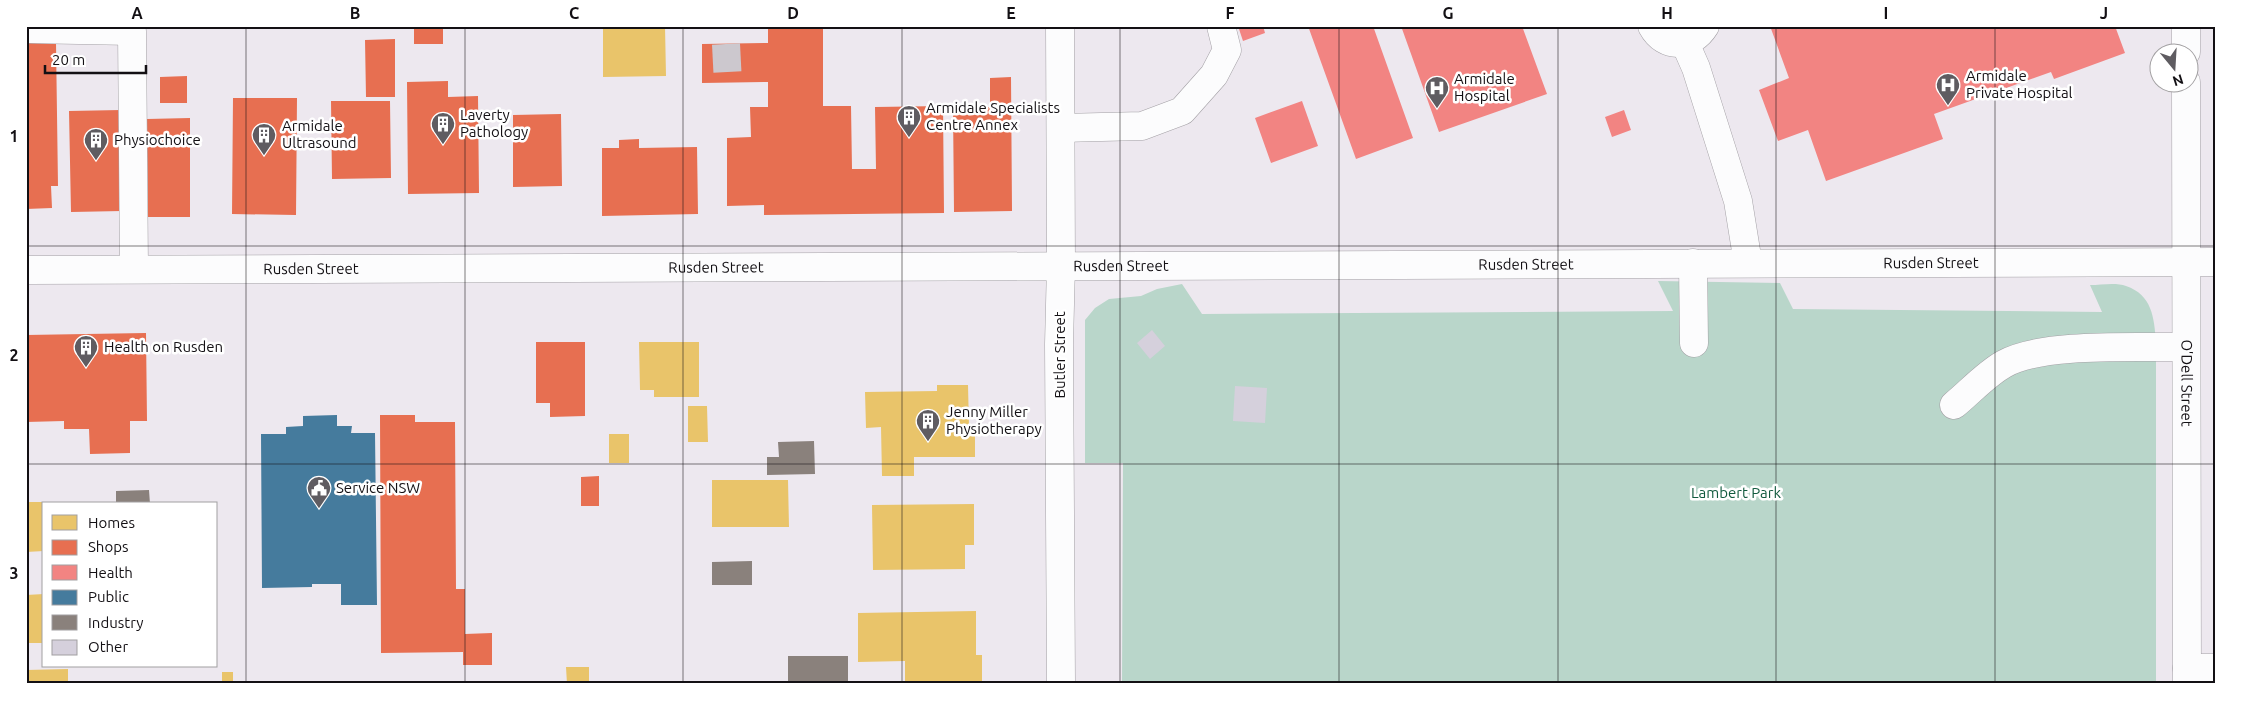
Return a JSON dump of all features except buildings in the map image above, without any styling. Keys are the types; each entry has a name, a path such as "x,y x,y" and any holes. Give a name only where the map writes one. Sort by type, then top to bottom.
{"street":[{"name":"Butler Street","path":"1060,26 1061,684"},
{"path":"1061,128 1142,126 1182,111 1214,74 1227,50 1221,26"},
{"path":"1652,26 1657,34 1674,44 1684,43 1700,34 1706,26"},
{"path":"2186,26 2186,42"},
{"path":"26,29 132,31 134,269"},
{"path":"1684,43 1696,68 1738,201 1748,263"},
{"name":"O'Dell Street","path":"2186,92 2188,262 2185,346 2187,676"},
{"name":"Rusden Street","path":"26,270 2215,262"},
{"path":"1693,263 1694,343"},
{"path":"1954,404 2004,364 2032,355 2070,349 2185,346"},
{"path":"2187,676 2215,668"}],"green space":[{"name":"Lambert Park","path":"1658,281 1780,283 1793,309 2102,312 2090,285 2122,285 2135,290 2150,308 2156,341 2156,684 1122,684 1123,463 1085,463 1085,320 1095,308 1109,299 1141,296 1157,289 1182,284 1202,314 1673,311"}],"tunnel":[{"path":"726,44 728,83"}],"place":[{"name":"Armidale Private Hospital","path":"1948,106"},
{"name":"Armidale Hospital","path":"1437,109"},
{"name":"Armidale Specialists Centre Annex","path":"909,138"},
{"name":"Laverty Pathology","path":"443,145"},
{"name":"Armidale Ultrasound","path":"264,156"},
{"name":"Physiochoice","path":"96,161"},
{"name":"Health on Rusden","path":"86,368"},
{"name":"Jenny Miller Physiotherapy","path":"928,442"},
{"name":"Service NSW","path":"319,509"}]}
